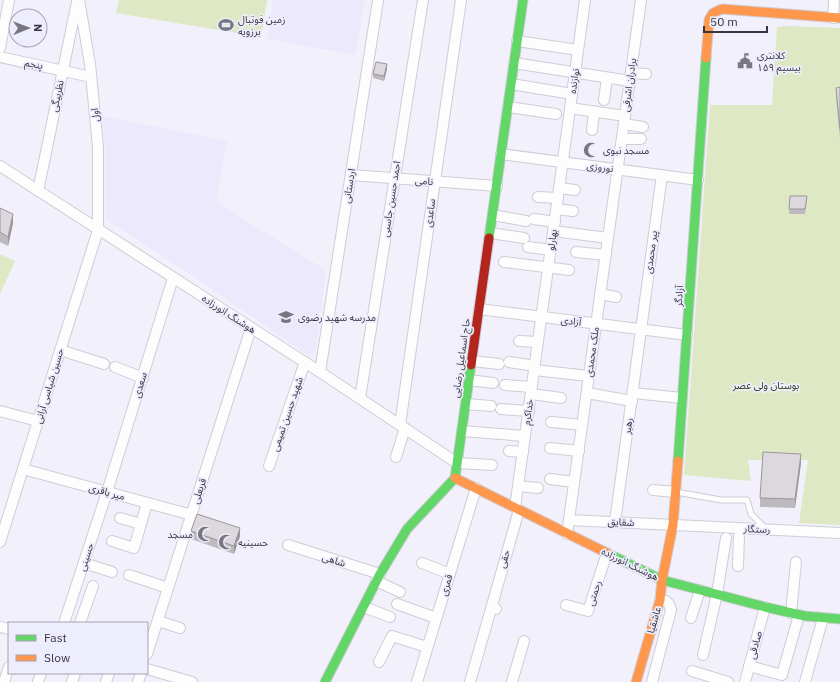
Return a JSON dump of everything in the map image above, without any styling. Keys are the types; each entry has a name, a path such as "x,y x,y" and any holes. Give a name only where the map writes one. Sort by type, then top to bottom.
{"main road":[{"name":"حاج اسماعیل رضایی","path":"456,478 523,0"},
{"name":"آزادگر","path":"660,600 662,580 673,525 676,492 709,20 713,13 722,10 837,18"},
{"name":"هوشنگ انورزاده","path":"456,478 662,580 795,614 840,619"},
{"path":"325,682 378,578 407,530 456,478"},
{"name":"عاشقیا","path":"636,682 660,600"}],"street":[{"path":"0,48 9,0"},
{"name":"نظربیگی","path":"38,191 78,0"},
{"name":"اول","path":"78,0 91,77 98,146 98,230"},
{"name":"اردستانی","path":"320,372 378,0"},
{"name":"احمد حسین جاسبی","path":"360,398 423,0"},
{"name":"ساعدی","path":"396,457 402,427 461,0"},
{"name":"نوازنده","path":"563,162 585,0"},
{"name":"برادران اشرفی","path":"618,169 641,0"},
{"path":"834,0 837,18"},
{"path":"517,41 578,50"},
{"name":"پنجم","path":"0,57 91,77"},
{"path":"514,63 607,78 630,77 646,74"},
{"path":"604,100 607,78"},
{"path":"511,84 572,94"},
{"path":"508,108 556,114"},
{"path":"570,108 594,112 624,120 643,128"},
{"path":"592,130 594,112"},
{"path":"622,139 641,139"},
{"name":"نوروزی","path":"501,154 698,180"},
{"name":"بهارلو","path":"542,317 563,162"},
{"name":"هوشنگ انورزاده","path":"0,166 305,362 458,464"},
{"name":"ملک محمدی","path":"567,534 618,169"},
{"name":"نامی","path":"351,175 497,186"},
{"name":"پیر محمدی","path":"641,330 662,175"},
{"path":"559,188 575,190"},
{"path":"538,197 557,203 573,211"},
{"path":"493,215 530,220 608,238"},
{"name":"حسین شیاسی آرانی","path":"0,542 98,230"},
{"path":"490,233 551,250"},
{"path":"576,252 606,255"},
{"path":"504,262 570,270"},
{"name":"سعدی","path":"107,492 173,278"},
{"path":"600,294 616,297"},
{"name":"آزادی","path":"479,309 687,336"},
{"name":"خداکرم","path":"517,509 518,486 542,317"},
{"name":"قربعلی","path":"148,651 251,328"},
{"name":"رهبر","path":"615,522 641,330"},
{"path":"519,341 538,342"},
{"path":"60,350 104,364"},
{"path":"472,361 504,363 589,376"},
{"name":"شهید حسین تمیمی","path":"269,466 305,362"},
{"path":"116,367 143,378"},
{"path":"469,380 493,383"},
{"path":"505,385 561,398"},
{"path":"587,393 632,397 682,398"},
{"path":"466,404 529,411"},
{"path":"0,411 38,422"},
{"path":"551,422 582,425"},
{"path":"462,431 525,436"},
{"path":"550,448 579,451"},
{"path":"509,451 523,452"},
{"path":"458,464 492,465"},
{"name":"میر باقری","path":"23,469 192,515"},
{"path":"550,479 574,482"},
{"path":"518,486 538,488"},
{"name":"قمری","path":"417,682 476,488"},
{"path":"652,490 676,492"},
{"name":"حسینی","path":"64,622 107,492"},
{"path":"112,541 134,548 147,503"},
{"name":"حقی","path":"470,682 494,609 517,509"},
{"path":"120,518 141,524"},
{"name":"شقایق","path":"569,520 673,525"},
{"name":"رستگار","path":"673,525 840,533"},
{"path":"738,566 739,536"},
{"path":"703,655 717,594 725,543 738,547"},
{"name":"شاهی","path":"288,545 378,578 400,592"},
{"name":"رحمتی","path":"566,605 588,611 607,553"},
{"path":"749,666 782,675 795,614 796,562"},
{"path":"84,563 112,572"},
{"path":"422,563 450,574"},
{"path":"129,575 168,588"},
{"path":"80,622 93,586"},
{"path":"691,618 700,590"},
{"name":"عاشقیا","path":"652,682 670,610 669,604 666,601 660,600"},
{"path":"397,604 436,618"},
{"path":"364,606 390,617"},
{"name":"صادقی","path":"745,682 765,607"},
{"path":"805,682 823,618"},
{"path":"158,621 180,628"},
{"path":"379,662 392,636 427,647"},
{"path":"512,682 524,641"},
{"path":"148,669 170,679 192,682"},
{"path":"4,682 8,670"},
{"path":"692,671 728,682"}],"lane":[{"path":"676,492 721,500 747,500 751,514 767,530"}],"shaded area":[{"path":"273,0 365,0 355,55 267,39"},
{"path":"102,116 227,141 217,201 244,220 326,270 316,351 309,356 203,283 106,219 105,148"}],"green space":[{"name":"زمین فوتبال برزویه","path":"119,0 267,0 261,37 116,13"},
{"name":"بوستان ولی عصر","path":"777,27 840,28 840,525 799,523 808,460 748,460 751,481 684,475 710,105 772,105"},
{"path":"0,254 15,261 0,294"}],"building":[{"path":"376,62 387,64 384,76 373,74"},
{"path":"840,87 840,129 836,88"},
{"path":"790,196 807,196 805,209 789,209"},
{"path":"0,208 13,214 8,237 0,232"},
{"path":"763,452 801,454 795,499 760,498"},
{"path":"197,514 240,528 234,546 191,531"}],"traffic: fast":[{"path":"489,238 523,0"},
{"path":"678,461 706,58"},
{"path":"325,682 380,574 407,529 455,478 471,365"},
{"path":"607,553 662,580 805,616 840,619"}],"traffic: slow":[{"path":"706,58 709,20 713,13 722,9 840,18"},
{"path":"636,682 660,600 662,580 673,525 678,461"},
{"path":"455,478 607,553"}],"traffic: jam":[{"path":"471,365 489,238"}],"place":[{"name":"زمین فوتبال برزویه","path":"226,25"},
{"name":"کلانتری ۱۵۹ بیسیم","path":"745,61"},
{"name":"مسجد نبوی","path":"591,150"},
{"name":"مدرسه شهید رضوی","path":"286,317"},
{"name":"مسجد","path":"205,534"},
{"name":"حسینیه","path":"226,542"}]}
